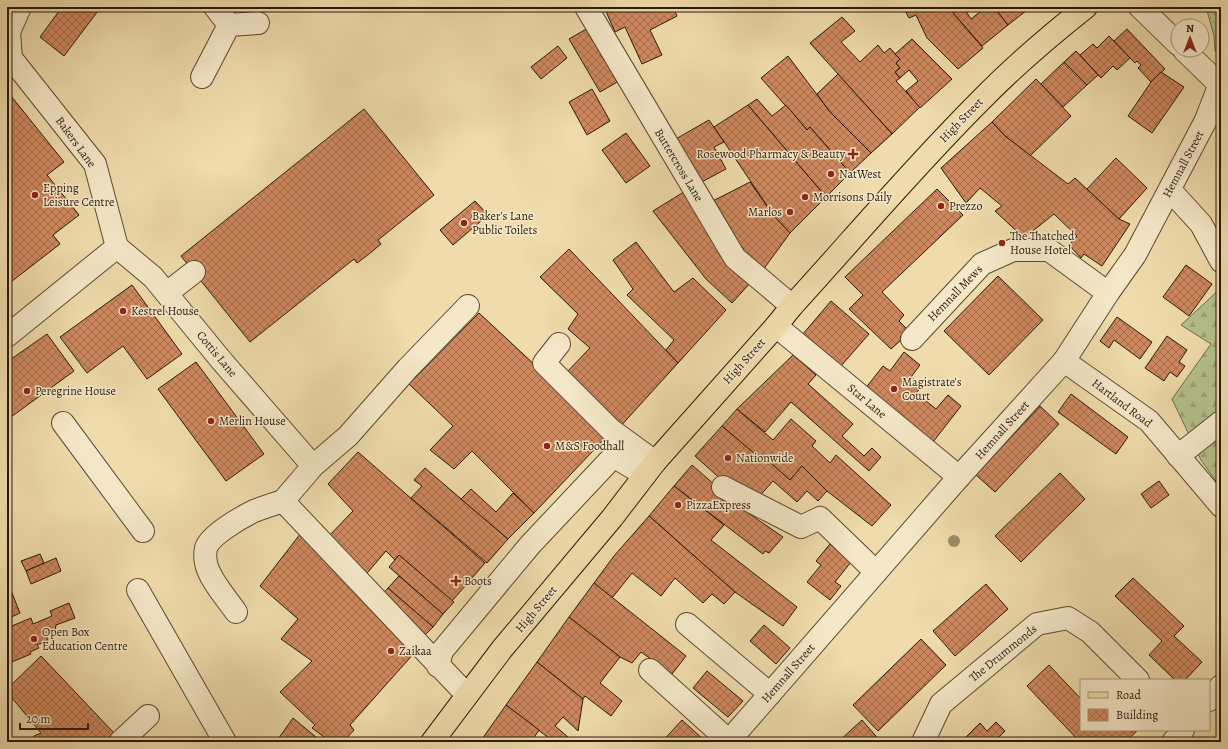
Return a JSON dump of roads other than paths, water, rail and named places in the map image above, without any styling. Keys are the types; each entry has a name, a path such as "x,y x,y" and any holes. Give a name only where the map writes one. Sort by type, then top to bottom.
{"main road":[{"name":"High Street","path":"432,742 502,650 612,518 650,469 792,306 979,101 1032,51 1086,7"}],"street":[{"name":"Bakers Lane","path":"20,7 8,32 11,58 95,164 117,247"},
{"path":"214,7 229,25"},
{"name":"Buttercross Lane","path":"586,7 735,258 792,306"},
{"path":"1140,7 1170,36"},
{"path":"229,25 258,23"},
{"path":"202,77 229,25"},
{"path":"1193,58 1220,83"},
{"name":"Hemnall Street","path":"729,742 959,477 1064,361 1135,255 1206,120 1220,83"},
{"path":"1170,190 1200,224 1221,261"},
{"path":"7,336 117,247"},
{"name":"Cottis Lane","path":"117,247 153,277 221,360 313,466"},
{"name":"Hemnall Mews","path":"912,339 982,264 1013,250 1049,250 1108,294"},
{"path":"167,294 194,272"},
{"path":"236,612 213,579 206,565 206,547 214,538 248,515 268,506 283,502 313,466 348,436 408,368 468,306"},
{"name":"Star Lane","path":"776,326 959,477"},
{"path":"559,344 544,363 650,469"},
{"name":"Hartland Road","path":"1064,361 1149,421 1221,506"},
{"path":"1178,456 1221,422"},
{"path":"63,423 143,531"},
{"path":"438,666 442,651 530,545 610,460 618,459 650,469"},
{"path":"723,487 801,527 820,518 876,572"},
{"path":"283,502 397,622 430,654 438,666 467,695"},
{"path":"138,590 225,742"},
{"name":"The Drummonds","path":"923,742 941,704 1038,624 1068,618 1090,632 1137,679"},
{"path":"687,624 770,694"},
{"path":"650,670 729,742"},
{"path":"1210,699 1221,686"},
{"path":"120,742 148,716"},
{"path":"1173,742 1182,731"}],"place":[{"name":"Rosewood Pharmacy & Beauty","path":"853,154"},
{"name":"NatWest","path":"831,174"},
{"name":"Epping Leisure Centre","path":"35,195"},
{"name":"Morrisons Daily","path":"805,197"},
{"name":"Prezzo","path":"941,206"},
{"name":"Marlos","path":"790,212"},
{"name":"Baker's Lane Public Toilets","path":"464,223"},
{"name":"The Thatched House Hotel","path":"1002,243"},
{"name":"Kestrel House","path":"123,311"},
{"name":"Magistrate's Court","path":"894,389"},
{"name":"Peregrine House","path":"27,391"},
{"name":"Merlin House","path":"211,421"},
{"name":"M&S Foodhall","path":"547,446"},
{"name":"Nationwide","path":"728,458"},
{"name":"PizzaExpress","path":"678,505"},
{"name":"Boots","path":"456,581"},
{"name":"Open Box Education Centre","path":"34,639"},
{"name":"Zaikaa","path":"391,651"}]}
